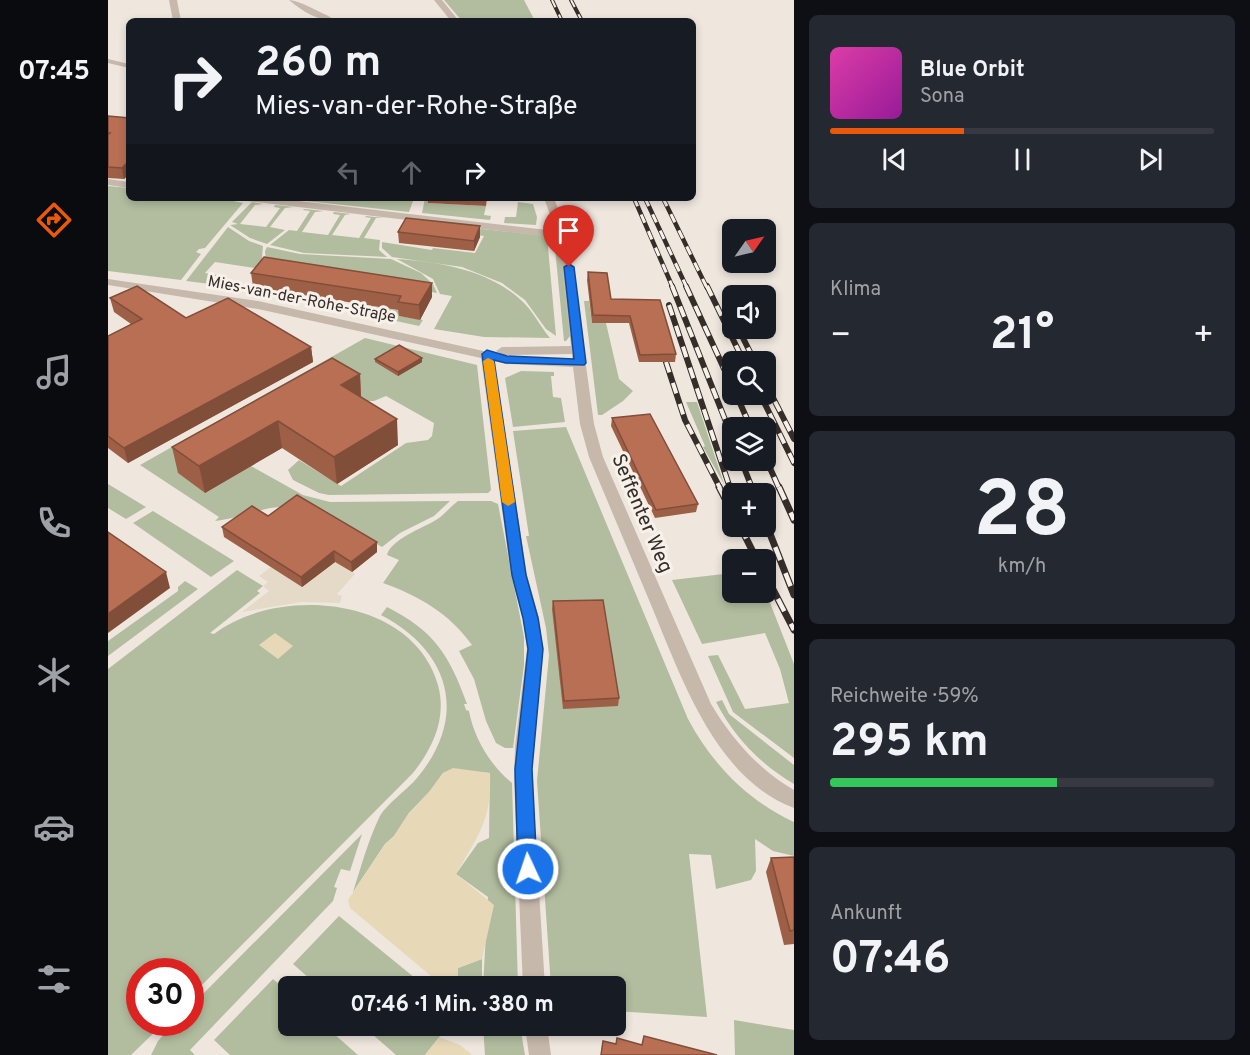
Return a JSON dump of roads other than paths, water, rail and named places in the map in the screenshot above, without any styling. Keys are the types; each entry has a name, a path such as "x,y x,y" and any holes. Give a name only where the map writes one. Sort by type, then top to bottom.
{"street":[{"path":"173,0 176,18"},
{"path":"293,0 312,13 325,18"},
{"path":"438,0 452,18"},
{"path":"108,61 126,64"},
{"path":"108,182 126,185"},
{"path":"273,201 563,235"},
{"name":"Seffenter Weg","path":"550,201 563,235 587,424 593,448 715,728 744,763 778,791 794,800"},
{"name":"Mies-van-der-Rohe-Straße","path":"108,282 258,305 506,360 579,356"},
{"path":"487,354 519,575 531,618 535,649 524,746 523,779 533,976"},
{"path":"537,1036 540,1055"}],"railway":[{"path":"552,0 561,18"},
{"path":"571,0 580,18"},
{"path":"635,201 673,288"},
{"path":"646,201 687,288"},
{"path":"664,201 707,288"},
{"path":"672,286 724,417"},
{"path":"686,286 722,364"},
{"path":"707,286 739,351"},
{"path":"669,305 728,483"},
{"path":"744,339 750,351"},
{"path":"666,362 685,420 720,488"},
{"path":"776,404 794,439"},
{"path":"741,405 746,417"},
{"path":"765,405 794,463"},
{"path":"745,471 750,483"},
{"path":"771,471 779,488"},
{"path":"719,487 722,493"},
{"path":"779,487 794,520"},
{"path":"746,537 752,549"},
{"path":"771,537 794,595"},
{"path":"776,595 794,630"}]}
